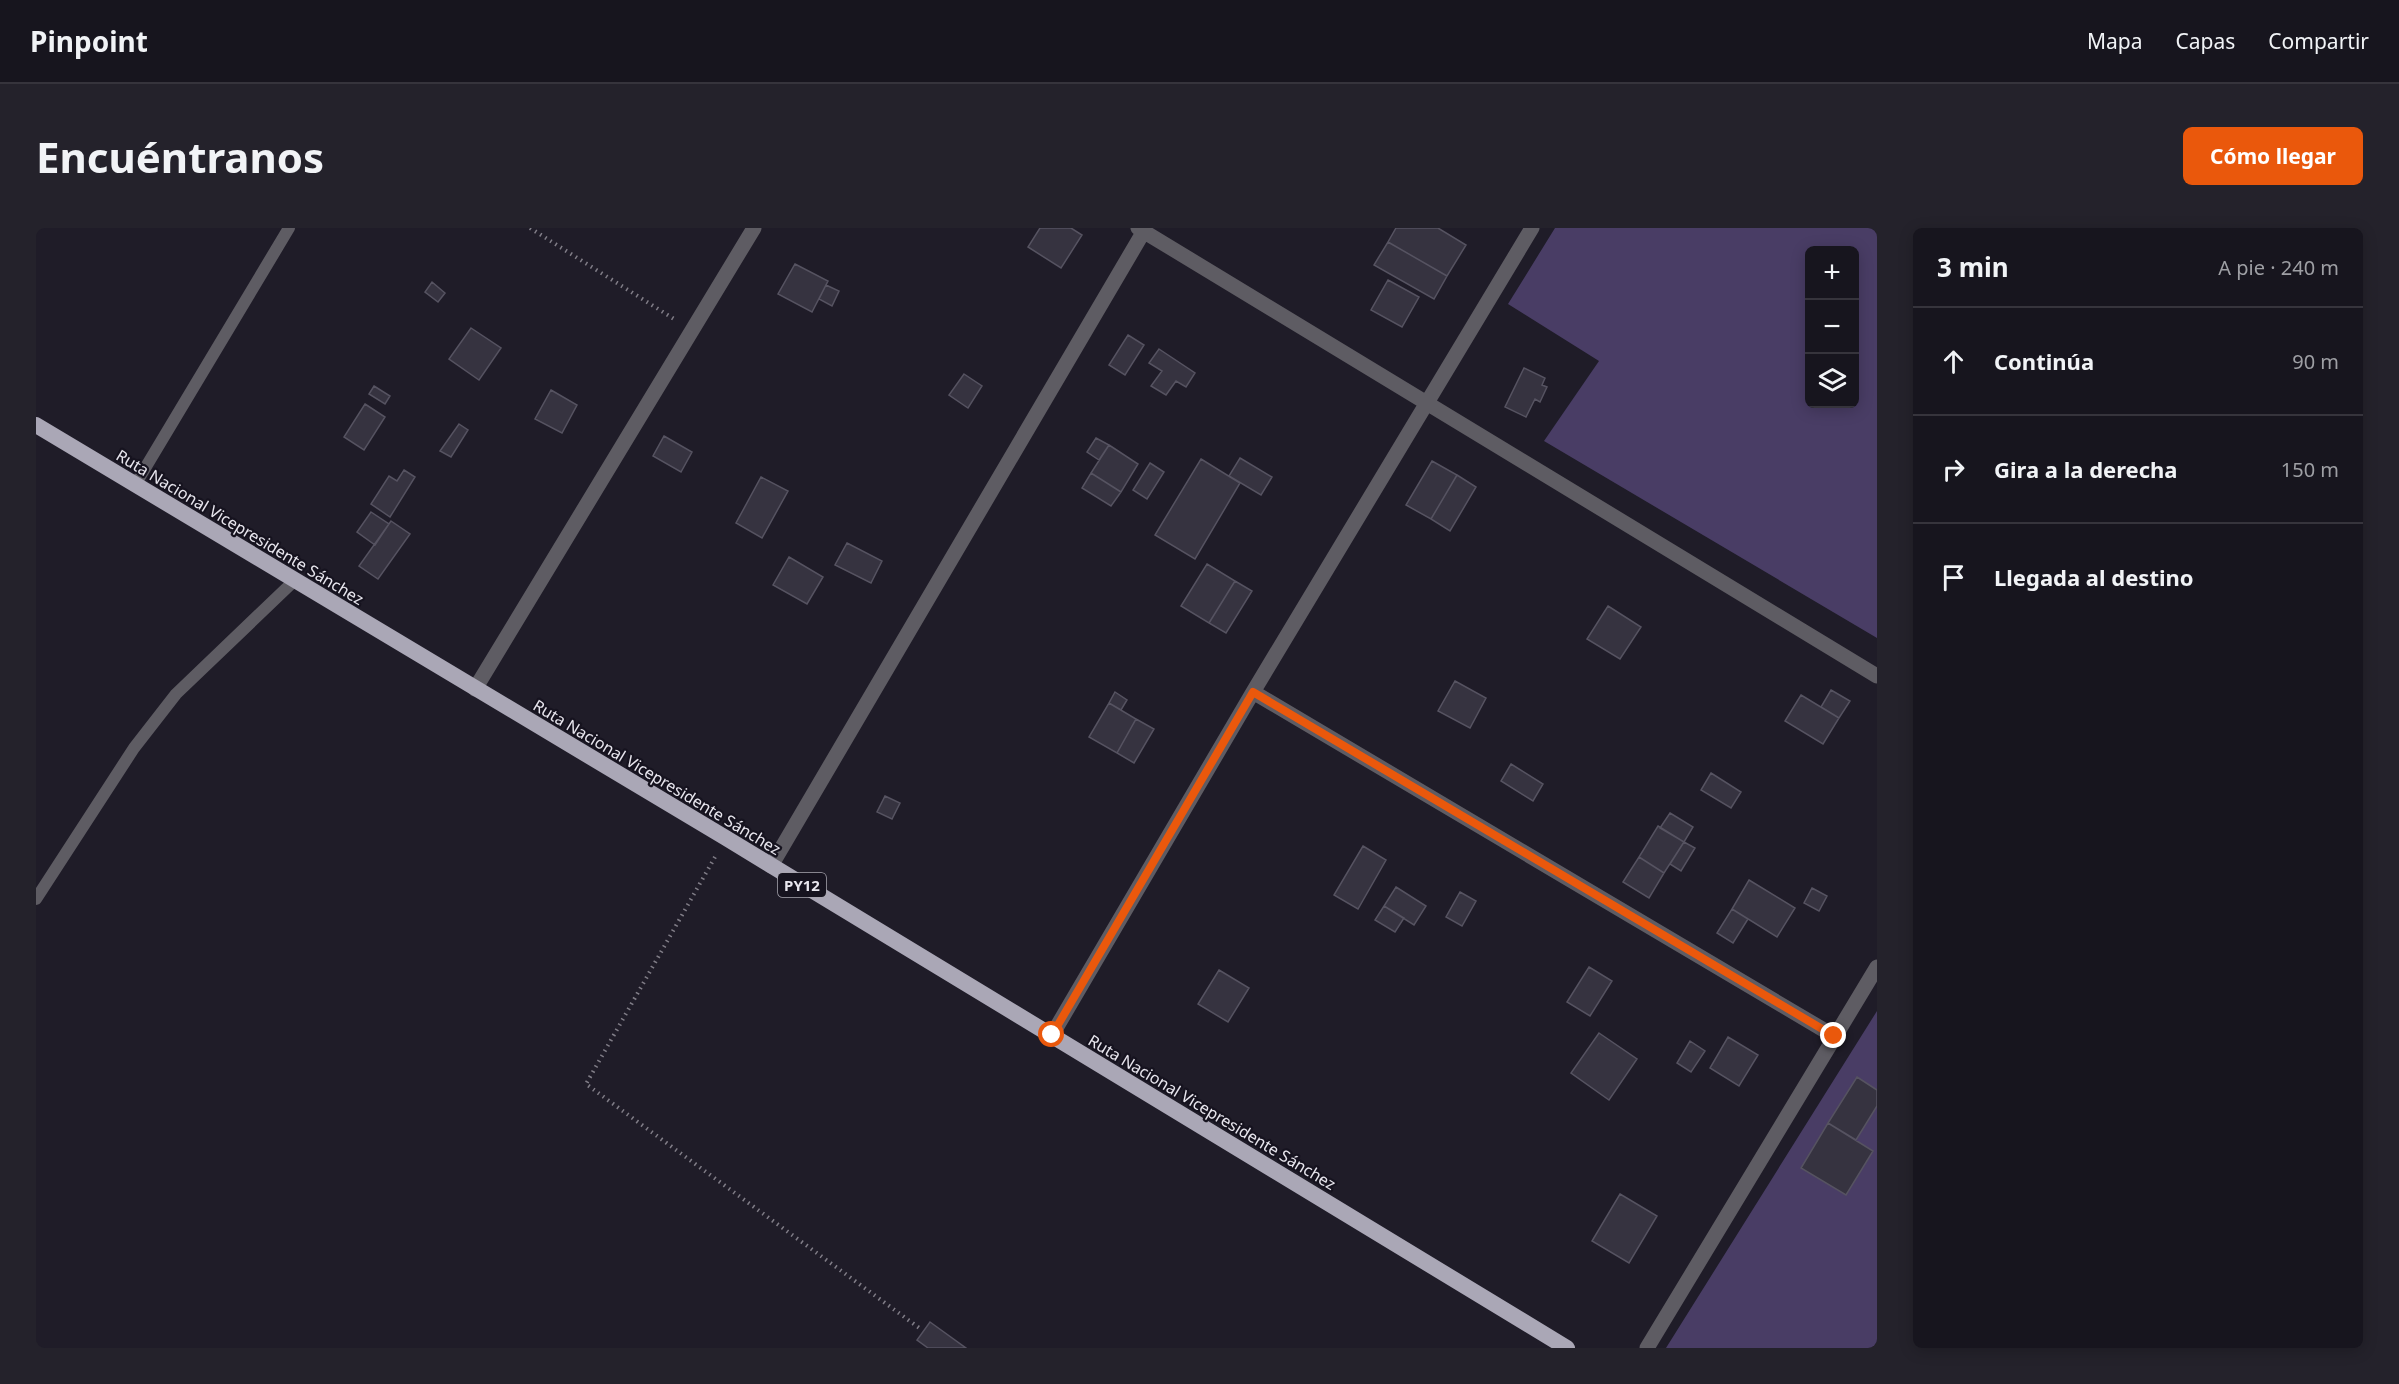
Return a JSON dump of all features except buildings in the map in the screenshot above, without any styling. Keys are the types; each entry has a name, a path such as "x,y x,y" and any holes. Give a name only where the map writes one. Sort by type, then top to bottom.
{"highway":[{"name":"Ruta Nacional Vicepresidente Sánchez","path":"36,425 726,838 1567,1348"}],"street":[{"path":"475,689 754,228"},
{"path":"1052,1035 1253,692 1532,228"},
{"path":"771,866 1141,230 1877,676"},
{"path":"1253,692 1834,1036"},
{"path":"1647,1348 1877,967"}],"lane":[{"path":"135,485 290,228"},
{"path":"36,899 134,748 176,694 294,581"}],"path":[{"path":"530,228 692,330"},
{"path":"726,838 586,1084 922,1330"}],"shaded area":[{"path":"1555,228 1877,228 1877,638 1544,441 1599,361 1508,304"},
{"path":"1877,1011 1877,1348 1666,1348"}],"route":[{"path":"1052,1035 1253,692 1834,1036"}]}
